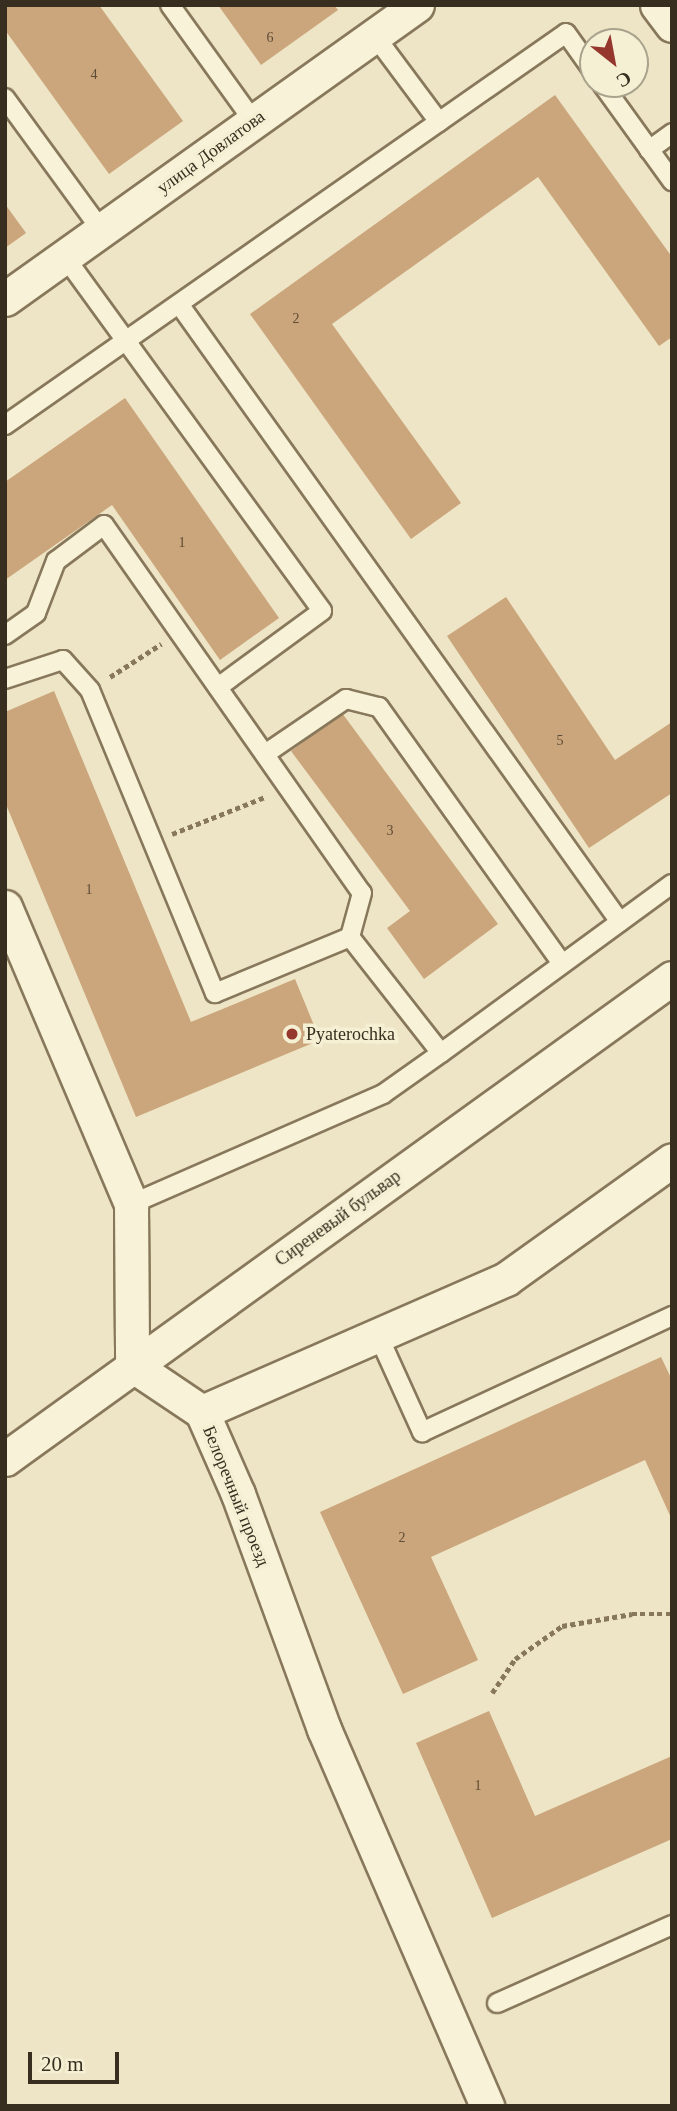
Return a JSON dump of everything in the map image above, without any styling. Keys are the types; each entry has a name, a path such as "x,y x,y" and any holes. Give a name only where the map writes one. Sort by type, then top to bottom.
{"street":[{"path":"657,5 672,25"},
{"name":"улица Довлатова","path":"5,299 375,36 411,7"},
{"path":"5,907 131,1204 132,1365"},
{"name":"Сиреневый бульвар","path":"5,1459 672,978"},
{"path":"202,1412 506,1279 672,1160"},
{"name":"Белоречный проезд","path":"132,1365 202,1412 238,1494 324,1729 487,2106"}],"lane":[{"path":"170,5 254,122"},
{"path":"5,425 566,33 579,51"},
{"path":"375,36 439,122"},
{"path":"5,98 102,231"},
{"path":"612,98 672,181"},
{"path":"649,150 672,133"},
{"path":"65,257 322,611 218,687"},
{"path":"179,304 620,922"},
{"path":"5,635 36,612 56,561 104,525 362,893 350,937"},
{"path":"5,679 63,660 90,690 215,993 350,937"},
{"path":"265,754 346,699 379,707 562,964"},
{"path":"131,1204 383,1094 672,884"},
{"path":"350,937 441,1053"},
{"path":"377,1335 422,1432 672,1316"},
{"path":"497,2003 672,1925"}],"path":[{"path":"90,690 179,632"},
{"path":"152,841 289,788"},
{"path":"492,1693 515,1659 562,1626 632,1614 672,1614"}],"building":[{"path":"5,5 99,5 183,121 109,174 5,30"},
{"path":"218,5 334,5 338,10 261,65"},
{"path":"555,95 672,257 672,337 659,346 538,177 332,324 461,503 411,539 250,314"},
{"path":"5,204 26,233 5,248"},
{"path":"125,398 279,618 220,660 112,505 5,580 5,482"},
{"path":"506,597 615,760 672,722 672,793 589,848 447,636"},
{"path":"54,691 191,1022 295,979 320,1040 136,1117 5,802 5,712"},
{"path":"342,713 498,924 424,979 387,928 410,911 291,751"},
{"path":"661,1357 672,1380 672,1520 645,1460 431,1557 478,1660 403,1694 320,1512"},
{"path":"489,1711 535,1816 672,1756 672,1839 492,1918 416,1743"}],"place":[{"name":"Pyaterochka","path":"292,1034"}]}
